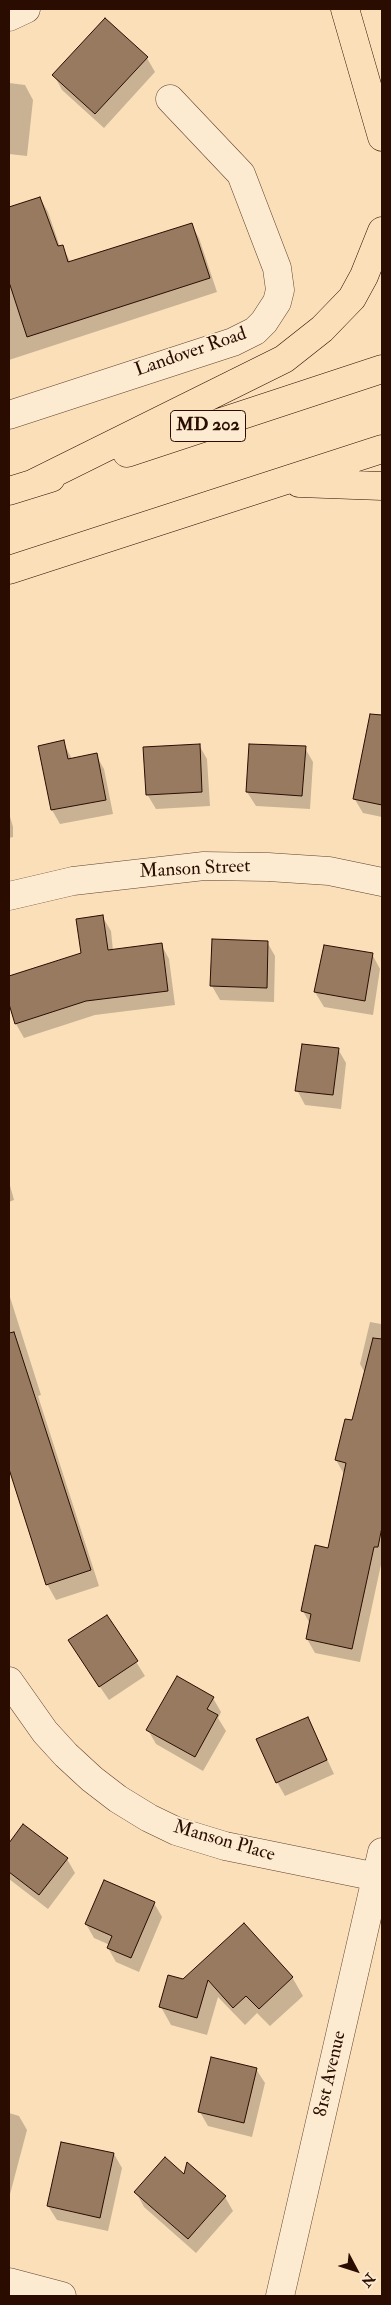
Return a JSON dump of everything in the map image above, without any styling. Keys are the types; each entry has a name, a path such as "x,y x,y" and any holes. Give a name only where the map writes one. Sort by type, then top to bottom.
{"main road":[{"path":"345,9 382,137"},
{"path":"34,483 284,359 322,329 352,298 364,276 382,231"},
{"name":"MD 202","path":"9,491 382,369"},
{"path":"9,570 382,449"},
{"path":"277,483 382,486"}],"street":[{"path":"9,17 26,9"},
{"name":"Landover Road","path":"9,414 233,342 255,331 264,322 277,302 280,290 277,268 240,174 170,99"},
{"name":"Manson Street","path":"9,896 73,881 204,866 268,866 329,871 382,882"},
{"name":"Manson Place","path":"9,1681 45,1732 66,1755 92,1779 118,1799 149,1818 176,1831 225,1846 379,1865"},
{"name":"81st Avenue","path":"280,2296 379,1865"},
{"path":"9,2282 62,2296"}],"building":[{"path":"105,18 148,57 95,114 52,75"},
{"path":"40,197 58,246 63,245 68,262 192,223 210,278 27,337 9,282 9,207"},
{"path":"370,714 382,715 382,805 353,799"},
{"path":"64,740 68,759 97,753 106,800 51,810 38,746"},
{"path":"200,744 202,792 146,795 143,747"},
{"path":"249,744 306,746 302,796 246,792"},
{"path":"103,915 108,950 162,943 168,991 86,1001 15,1024 9,1004 9,976 81,953 76,919"},
{"path":"212,939 268,941 267,988 210,986"},
{"path":"324,945 373,953 365,1001 314,992"},
{"path":"302,1044 339,1048 333,1095 295,1091"},
{"path":"14,1332 91,1570 46,1585 9,1469 9,1333"},
{"path":"373,1338 382,1339 382,1527 378,1547 374,1547 352,1649 306,1639 311,1614 301,1611 315,1545 328,1548 346,1463 335,1460 345,1419 352,1420"},
{"path":"107,1615 138,1661 99,1687 68,1640"},
{"path":"177,1676 214,1697 207,1709 218,1715 195,1757 146,1730"},
{"path":"308,1717 327,1760 276,1783 256,1739"},
{"path":"23,1824 68,1858 39,1895 9,1872 9,1843"},
{"path":"104,1880 155,1902 131,1958 107,1948 112,1936 85,1924"},
{"path":"244,1923 293,1977 259,2009 246,1996 233,2008 208,1980 197,2018 159,2007 168,1975 183,1979"},
{"path":"211,2057 257,2068 244,2123 198,2112"},
{"path":"61,2142 114,2153 100,2218 47,2206"},
{"path":"165,2157 184,2174 187,2162 226,2196 188,2239 134,2192"}]}
